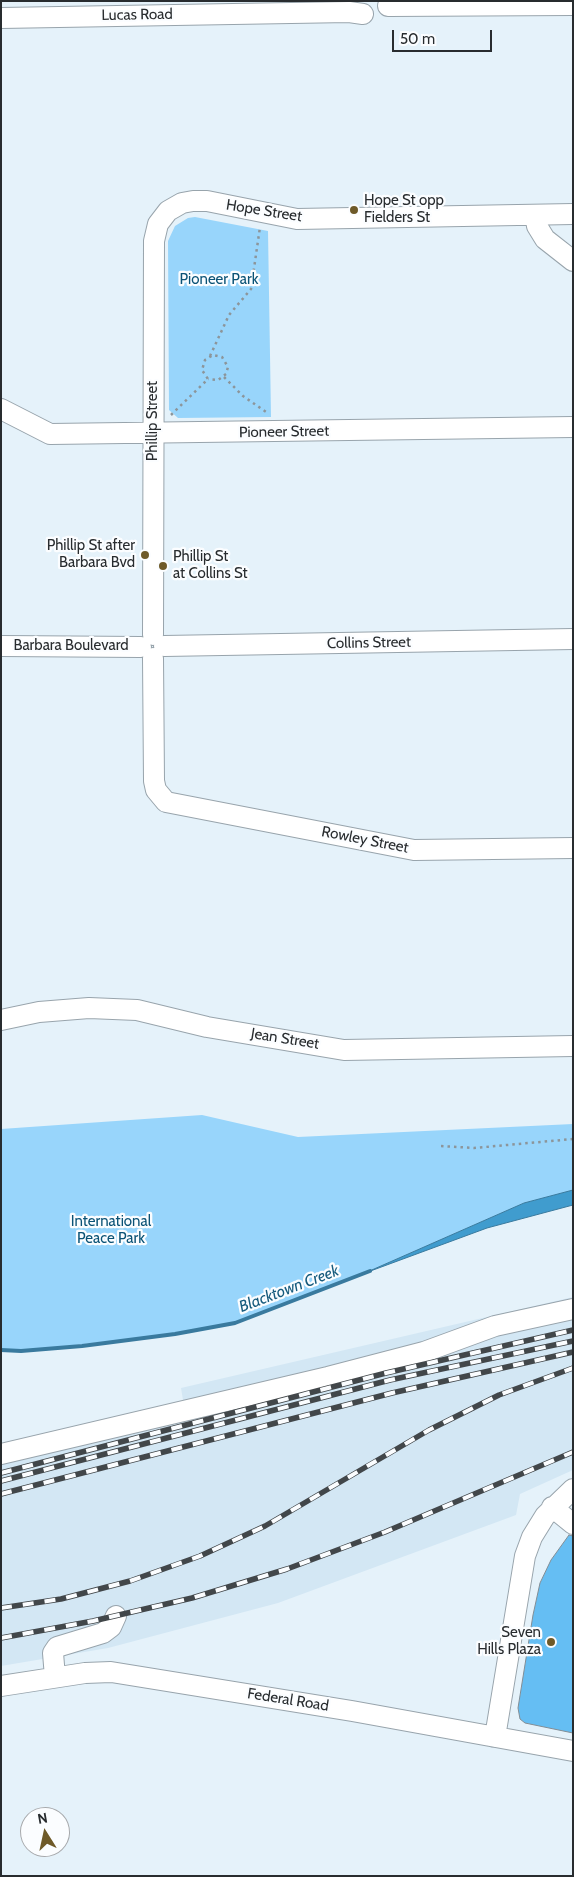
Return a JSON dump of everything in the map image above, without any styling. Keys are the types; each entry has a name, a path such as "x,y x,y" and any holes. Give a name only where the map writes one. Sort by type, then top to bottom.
{"street":[{"name":"Lucas Road","path":"1,6 330,1"},
{"name":"Lucas Road","path":"1,18 349,12 361,8 373,18 383,14 388,3"},
{"path":"388,3 573,4"},
{"name":"Hope Street","path":"168,211 182,203 206,201 262,213 303,219 573,214"},
{"name":"Phillip Street","path":"162,797 156,790 154,781 154,241 158,224 168,211"},
{"path":"535,214 537,226 545,239 573,261"},
{"name":"Pioneer Street","path":"1,409 50,434 573,427"},
{"name":"Collins Street","path":"153,646 573,639"},
{"name":"Barbara Boulevard","path":"1,646 153,646"},
{"name":"Rowley Street","path":"162,797 166,802 179,805 414,850 573,848"},
{"name":"Jean Street","path":"1,1020 39,1012 89,1008 137,1010 207,1027 344,1050 573,1046"},
{"path":"1,1454 328,1378 424,1352 495,1326 573,1309"},
{"path":"495,1738 525,1556 532,1537 552,1506 573,1489"},
{"path":"552,1506 573,1524"},
{"path":"55,1677 53,1653 57,1647 103,1633 111,1627 116,1616"},
{"name":"Federal Road","path":"1,1686 55,1677 111,1672 352,1711 573,1751"}],"path":[{"path":"210,356 219,355 225,359 228,367 224,377 216,381 208,379 203,373 202,366 210,356 229,315 251,288 254,278 262,213"},
{"path":"224,377 243,396 274,418"},
{"path":"153,434 208,379"},
{"path":"440,1146 474,1148 573,1139"}],"shaded area":[{"path":"573,1190 573,1205 487,1228 365,1273 524,1203"},
{"path":"573,1297 573,1470 520,1494 516,1515 278,1603 108,1648 1,1666 1,1446 184,1406 181,1388"}],"green space":[{"name":"Pioneer Park","path":"195,217 268,231 271,417 178,418 169,410 168,241 175,226 188,218"},
{"name":"International Peace Park","path":"202,1115 298,1137 573,1124 573,1190 524,1203 365,1273 235,1323 175,1334 21,1351 1,1350 1,1129"}],"building":[{"name":"Seven Hills Plaza","path":"569,1535 573,1536 573,1733 525,1723 520,1719 518,1708 540,1583 551,1560"}],"waterway":[{"name":"Blacktown Creek","path":"1,1350 21,1351 82,1346 175,1334 235,1323 370,1271"}],"railway":[{"path":"1,1473 386,1373 573,1330"},
{"path":"1,1481 390,1380 573,1341"},
{"path":"1,1494 392,1393 573,1352"},
{"path":"1,1608 61,1599 130,1581 200,1556 265,1526 429,1430 499,1395 573,1368"},
{"path":"1,1638 93,1621 192,1598 287,1569 385,1532 573,1452"}],"place":[{"name":"Hope St opp Fielders St","path":"354,210"},
{"name":"Phillip St after Barbara Bvd","path":"145,555"},
{"name":"Phillip St at Collins St","path":"163,566"},
{"name":"Seven Hills Plaza","path":"551,1642"}]}
